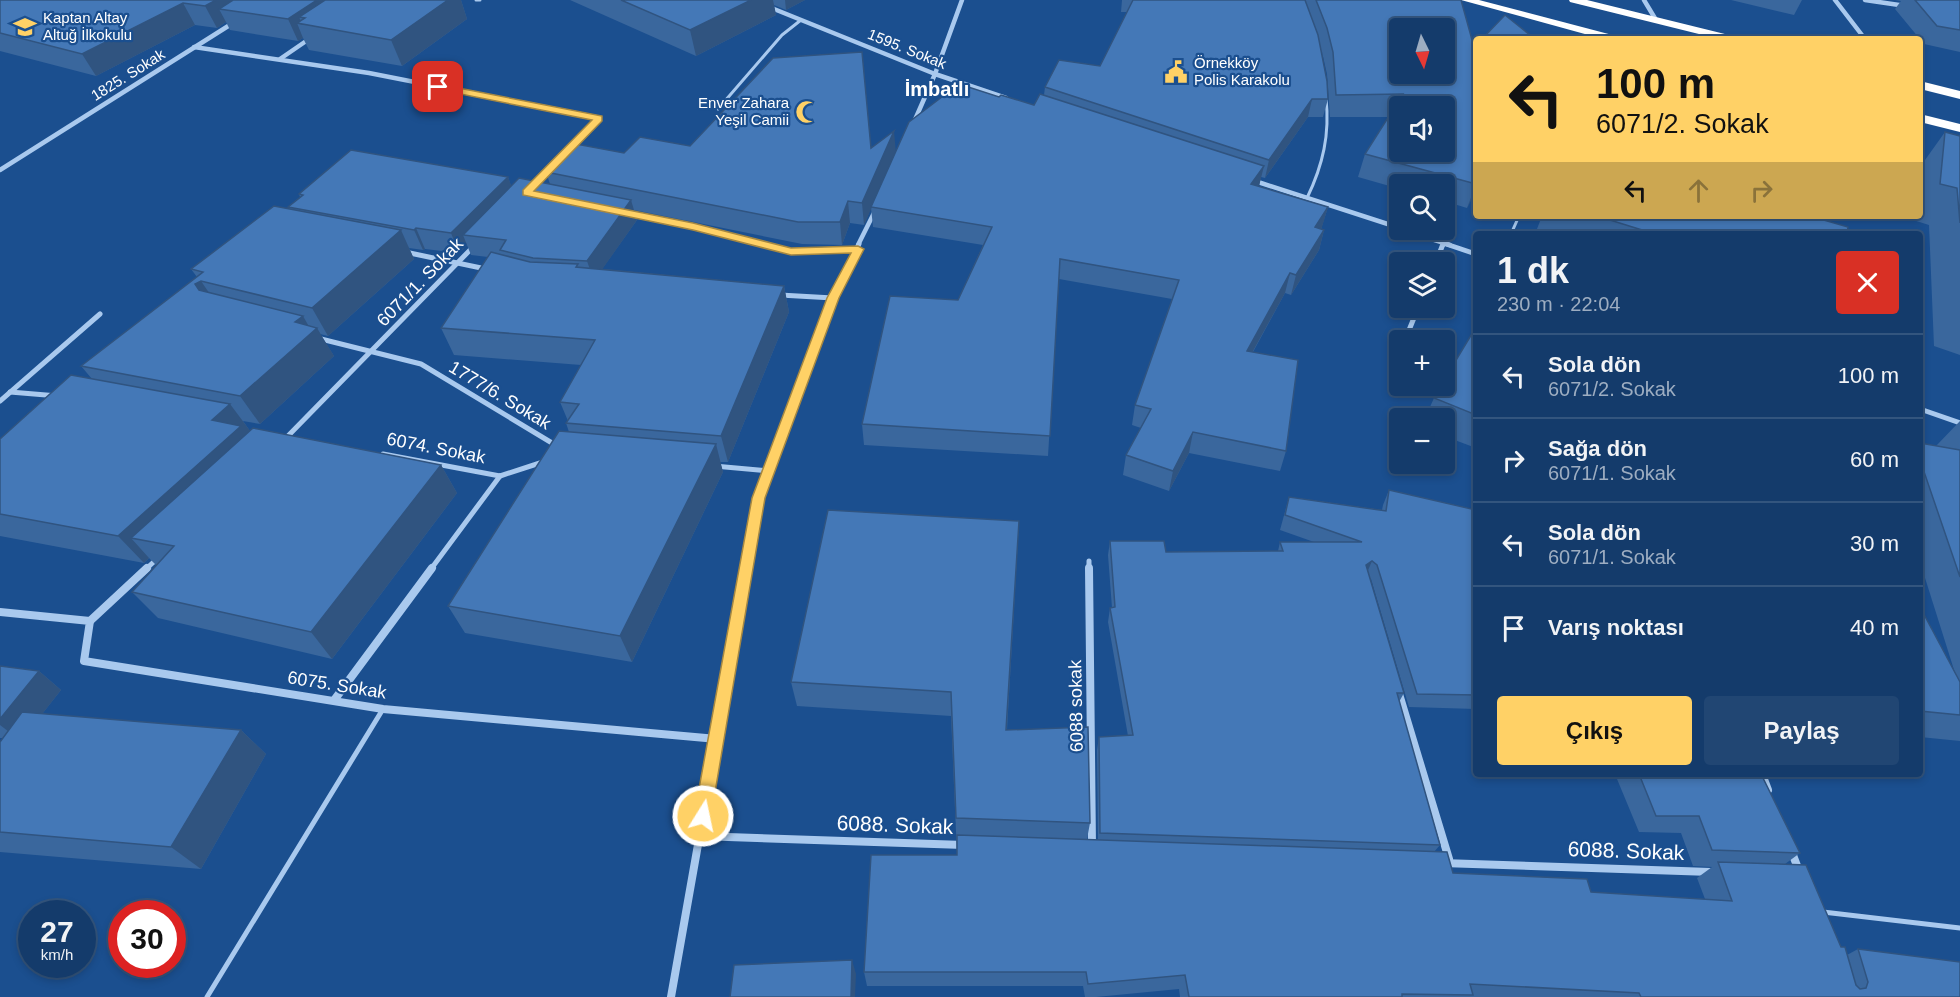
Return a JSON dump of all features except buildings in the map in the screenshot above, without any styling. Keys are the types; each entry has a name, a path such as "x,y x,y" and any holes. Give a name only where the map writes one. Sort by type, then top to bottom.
{"highway":[{"path":"1466,0 1604,36"},
{"path":"1574,0 1721,36"},
{"path":"1923,86 1960,95"},
{"path":"1923,119 1960,128"}],"street":[{"path":"911,129 935,74 962,0"},
{"path":"1644,0 1656,20"},
{"path":"1835,0 1863,36"},
{"path":"1865,0 1913,7"},
{"name":"1595. Sokak","path":"760,4 935,74 1012,100"},
{"name":"1825. Sokak","path":"0,170 242,18"},
{"path":"280,59 318,33"},
{"path":"194,47 369,73 598,118 526,192 537,195"},
{"path":"1245,178 1389,224"},
{"path":"671,997 759,498 833,298 877,205"},
{"path":"627,213 693,226 791,252 858,249"},
{"name":"6071/1. Sokak","path":"279,444 481,239"},
{"path":"1435,240 1473,253"},
{"path":"1440,252 1444,243"},
{"path":"402,252 489,270"},
{"path":"774,295 833,298"},
{"path":"0,401 100,315"},
{"name":"1777/6. Sokak","path":"306,336 421,364 560,448"},
{"path":"10,392 67,396"},
{"path":"1923,410 1960,423"},
{"path":"276,434 300,438"},
{"name":"6074. Sokak","path":"370,452 500,476 551,459"},
{"path":"711,466 770,471"},
{"path":"335,699 500,476"},
{"path":"0,612 90,621 159,557"},
{"name":"6088 sokak","path":"1089,561 1092,849"},
{"name":"6075. Sokak","path":"90,621 84,661 335,699 383,709 717,739"},
{"path":"1395,683 1450,863"},
{"path":"1763,777 1770,794"},
{"name":"6088. Sokak","path":"699,836 973,845"},
{"path":"1789,845 1802,880 1789,875"},
{"path":"1080,849 1104,850"},
{"name":"6088. Sokak","path":"1438,862 1719,873"}],"lane":[{"path":"718,109 782,35 801,20"},
{"path":"1307,198 1318,177 1325,153 1329,130 1326,94"},
{"path":"207,997 383,709"},
{"path":"1811,911 1960,928"}],"place":[{"name":"Kaptan Altay Altuğ İlkokulu","path":"25,27"},
{"name":"Örnekköy Polis Karakolu","path":"1176,72"},
{"name":"Enver Zahara Yeşil Camii","path":"807,112"}],"district":[{"name":"İmbatlı","path":"937,89"}],"route":[{"path":"438,87 598,118 526,192 693,226 791,252 858,249 833,298 759,498 703,816"}]}
